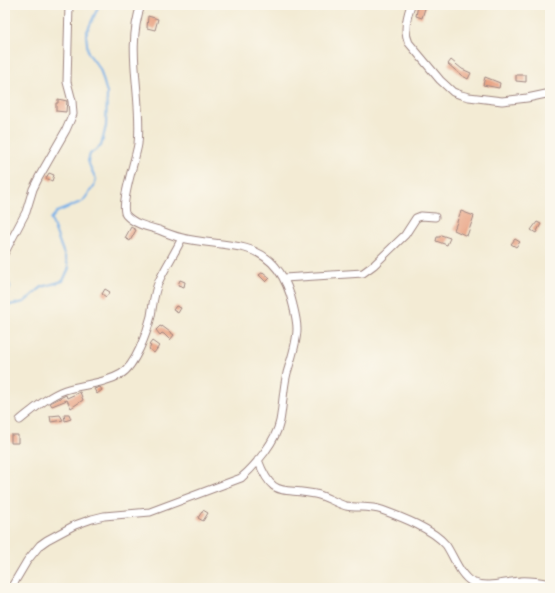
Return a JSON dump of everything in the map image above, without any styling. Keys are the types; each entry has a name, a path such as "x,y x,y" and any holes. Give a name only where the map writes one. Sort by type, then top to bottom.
{"street":[{"path":"5,252 26,212 33,189 73,114 72,101 67,82 69,5"},
{"path":"11,588 34,551 47,540 75,526 92,519 113,515 150,512 241,478 258,460 275,434 279,423 286,376 297,329 296,316 290,293 284,278 269,259 259,253 245,248 182,238 134,222 125,213 124,206 138,144 134,65 136,25 141,5"},
{"path":"411,5 406,27 406,38 440,80 453,92 469,97 502,101 546,94"},
{"path":"284,278 362,273 374,265 405,235 416,218 421,216 435,217"},
{"path":"20,420 54,395 66,390 97,384 112,379 127,370 137,354 148,326 159,281 182,238"},
{"path":"258,460 267,480 281,490 314,494 345,506 376,508 419,526 437,537 445,544 464,575 470,581 485,585 524,581 550,584"}],"building":[{"path":"418,5 426,5 422,18 416,16"},
{"path":"148,16 158,19 155,30 147,28"},
{"path":"451,60 462,69 471,73 468,79 448,64"},
{"path":"516,75 526,75 526,82 516,81"},
{"path":"485,77 500,83 499,88 483,85"},
{"path":"58,99 67,101 66,112 56,111 56,103 58,103"},
{"path":"49,173 54,175 52,181 46,178"},
{"path":"461,211 474,216 467,236 454,230"},
{"path":"537,222 541,224 536,233 531,230"},
{"path":"131,227 136,230 130,241 125,238"},
{"path":"441,235 450,238 447,245 436,241 437,237 440,237"},
{"path":"515,239 520,242 516,247 511,244"},
{"path":"263,272 270,278 266,282 259,275"},
{"path":"180,280 185,282 184,287 178,285"},
{"path":"105,289 110,292 106,297 102,294"},
{"path":"176,306 181,308 178,313 173,310"},
{"path":"160,326 174,335 170,340 162,333 160,335 156,330"},
{"path":"152,341 159,346 154,353 149,349 151,346 149,345"},
{"path":"100,387 102,390 97,394 94,389"},
{"path":"80,392 83,400 71,408 67,400 52,406 50,403 66,395 67,398"},
{"path":"64,414 69,414 71,419 65,421"},
{"path":"60,415 63,420 51,422 50,416"},
{"path":"11,435 18,435 18,443 11,443"},
{"path":"203,510 208,513 203,521 198,518"}],"waterway":[{"path":"5,306 24,302 42,287 63,281 69,268 51,219 57,212 83,201 94,186 96,179 88,161 90,154 101,146 106,126 107,93 100,69 88,53 86,34 99,5"},
{"path":"5,280 8,287 5,294"}]}
